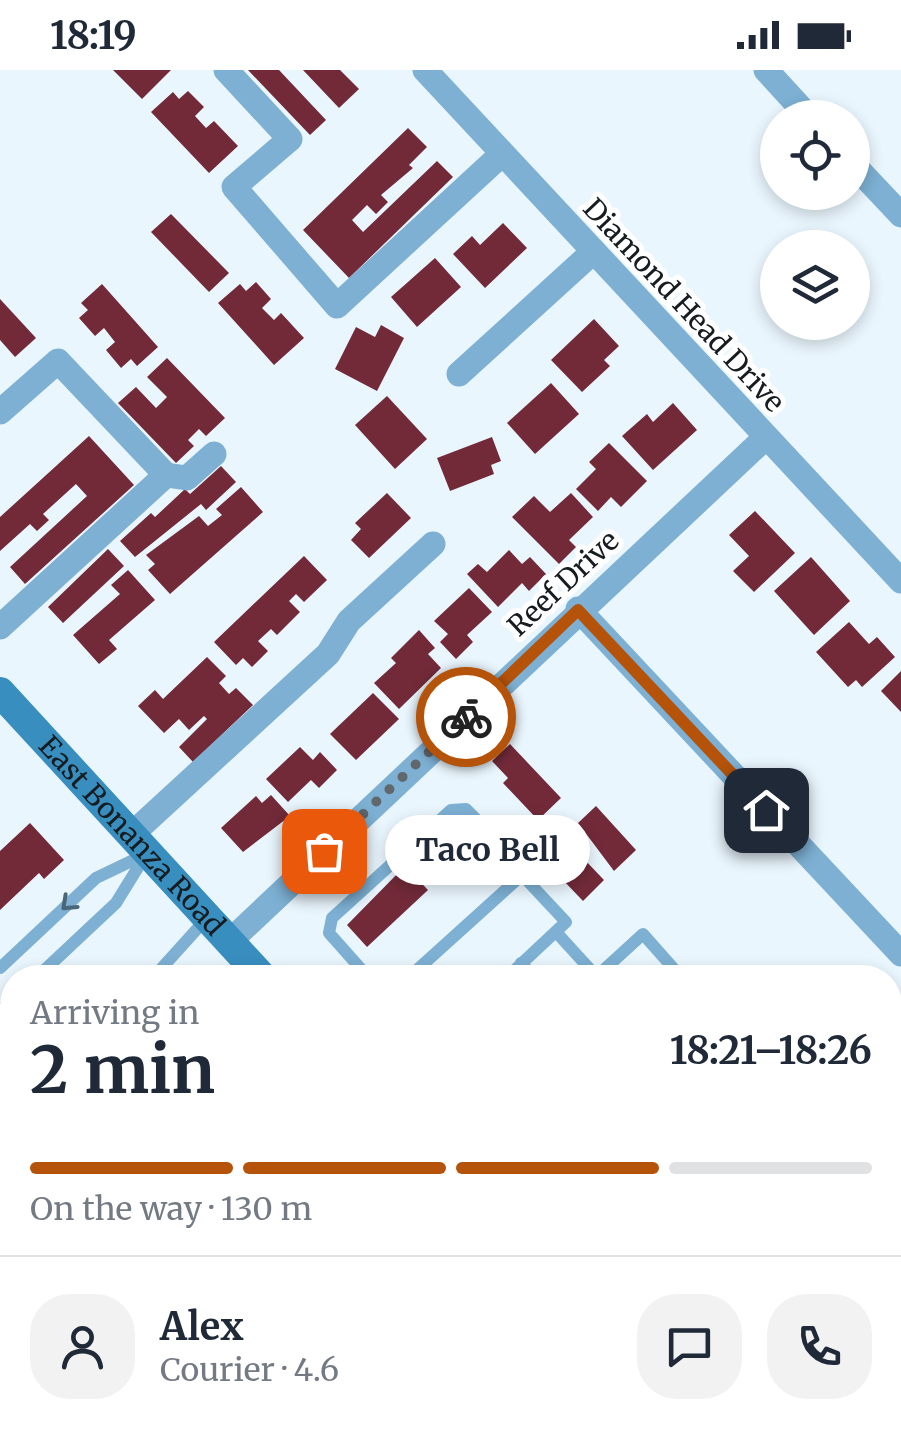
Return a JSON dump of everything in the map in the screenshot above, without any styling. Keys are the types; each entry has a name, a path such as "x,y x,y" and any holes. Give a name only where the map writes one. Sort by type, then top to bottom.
{"main road":[{"name":"East Bonanza Road","path":"0,692 250,965"}],"street":[{"path":"226,70 290,139 234,187 338,306 502,154"},
{"name":"Diamond Head Drive","path":"425,70 901,581"},
{"path":"766,70 794,100"},
{"path":"870,182 901,214"},
{"path":"459,374 593,252"},
{"path":"0,412 58,361 166,475 187,478 214,454"},
{"name":"Reef Drive","path":"230,942 578,610 766,437"},
{"path":"0,627 166,475"},
{"path":"138,845 328,654 349,621 433,544"},
{"path":"578,610 901,954"}],"lane":[{"path":"357,965 329,933 332,918 451,810 466,809 566,922 521,964"},
{"path":"3,965 96,878 138,845"},
{"path":"50,965 116,903 138,845"},
{"path":"422,965 522,875"},
{"path":"165,965 207,918"},
{"path":"556,932 586,965"},
{"path":"610,965 643,934 670,965"}],"building":[{"path":"113,70 171,70 142,99"},
{"path":"248,70 279,70 326,120 310,135"},
{"path":"303,70 340,70 359,89 339,108"},
{"path":"188,91 204,107 195,116 206,128 214,121 238,146 209,173 151,112 173,92 179,99"},
{"path":"408,128 427,147 409,165 413,168 381,195 388,202 376,214 367,205 352,220 363,232 437,161 453,177 349,278 303,230"},
{"path":"171,214 229,273 209,292 151,232"},
{"path":"503,223 527,248 485,288 453,254 472,236 480,245"},
{"path":"435,258 461,287 417,327 391,297"},
{"path":"256,282 271,299 262,308 274,320 281,313 304,338 274,365 218,303 240,284 246,291"},
{"path":"102,284 158,347 137,366 131,359 121,368 106,350 115,342 104,328 95,336 79,318 88,310 81,303"},
{"path":"0,299 36,338 15,357 0,340"},
{"path":"594,319 619,346 604,360 610,366 582,392 551,360"},
{"path":"381,325 404,338 377,391 335,369 356,327 375,337"},
{"path":"167,358 225,418 206,436 199,429 188,440 194,446 176,463 118,403 136,387 156,408 167,397 147,377"},
{"path":"551,383 579,414 535,454 507,423"},
{"path":"387,396 427,439 395,469 355,425"},
{"path":"673,403 697,430 653,470 622,436 647,414 653,422"},
{"path":"89,436 134,485 25,584 10,567 87,496 76,484 43,514 49,520 37,531 30,524 0,551 0,517"},
{"path":"492,437 501,461 491,465 494,474 450,491 437,458"},
{"path":"609,443 647,481 621,507 611,497 598,511 576,489 596,469 589,462"},
{"path":"221,466 236,482 206,510 201,504 135,557 120,541 151,513 155,517 185,489 190,494"},
{"path":"241,487 263,512 170,594 148,570 155,564 146,555 199,516 208,526 222,515 216,509"},
{"path":"387,493 411,518 369,558 351,540 361,529 355,523"},
{"path":"571,493 593,517 569,540 576,547 559,564 512,517 534,496 550,512"},
{"path":"755,511 795,553 754,592 733,571 749,556 729,535"},
{"path":"108,549 124,566 63,623 48,607"},
{"path":"509,550 522,564 530,557 546,574 529,591 522,583 498,607 467,574 478,564 487,572"},
{"path":"304,556 327,580 304,602 296,594 289,601 300,612 277,635 271,629 258,641 268,651 252,667 243,658 236,665 214,642"},
{"path":"811,557 850,601 814,635 774,591"},
{"path":"128,570 155,600 109,640 117,649 99,664 73,635 120,594 111,585"},
{"path":"469,588 492,612 467,635 473,642 456,659 440,642 448,634 434,621"},
{"path":"849,622 869,644 877,637 895,657 862,687 856,680 848,687 816,652"},
{"path":"419,630 435,648 428,654 441,668 399,709 374,683 396,663 391,658"},
{"path":"207,657 226,676 219,683 229,694 236,688 253,705 193,762 179,747 207,719 204,716 189,730 179,719 164,733 138,706 155,690 163,699"},
{"path":"901,671 901,712 881,691"},
{"path":"373,693 399,719 356,760 330,734"},
{"path":"510,744 561,798 538,820 503,783 508,778 492,761"},
{"path":"300,747 313,760 320,752 337,770 319,788 311,780 288,802 266,779"},
{"path":"271,795 290,816 243,852 221,828 256,796 262,803"},
{"path":"596,806 636,850 614,871 578,823"},
{"path":"30,823 64,860 44,879 39,873 0,910 0,851"},
{"path":"562,836 604,880 583,901 541,857"},
{"path":"405,866 428,890 367,947 347,925"}],"way so far":[{"path":"324,851 466,717"}],"place":[{"name":"Taco Bell","path":"324,851"}],"route":[{"path":"466,717 578,610 766,810"}]}
